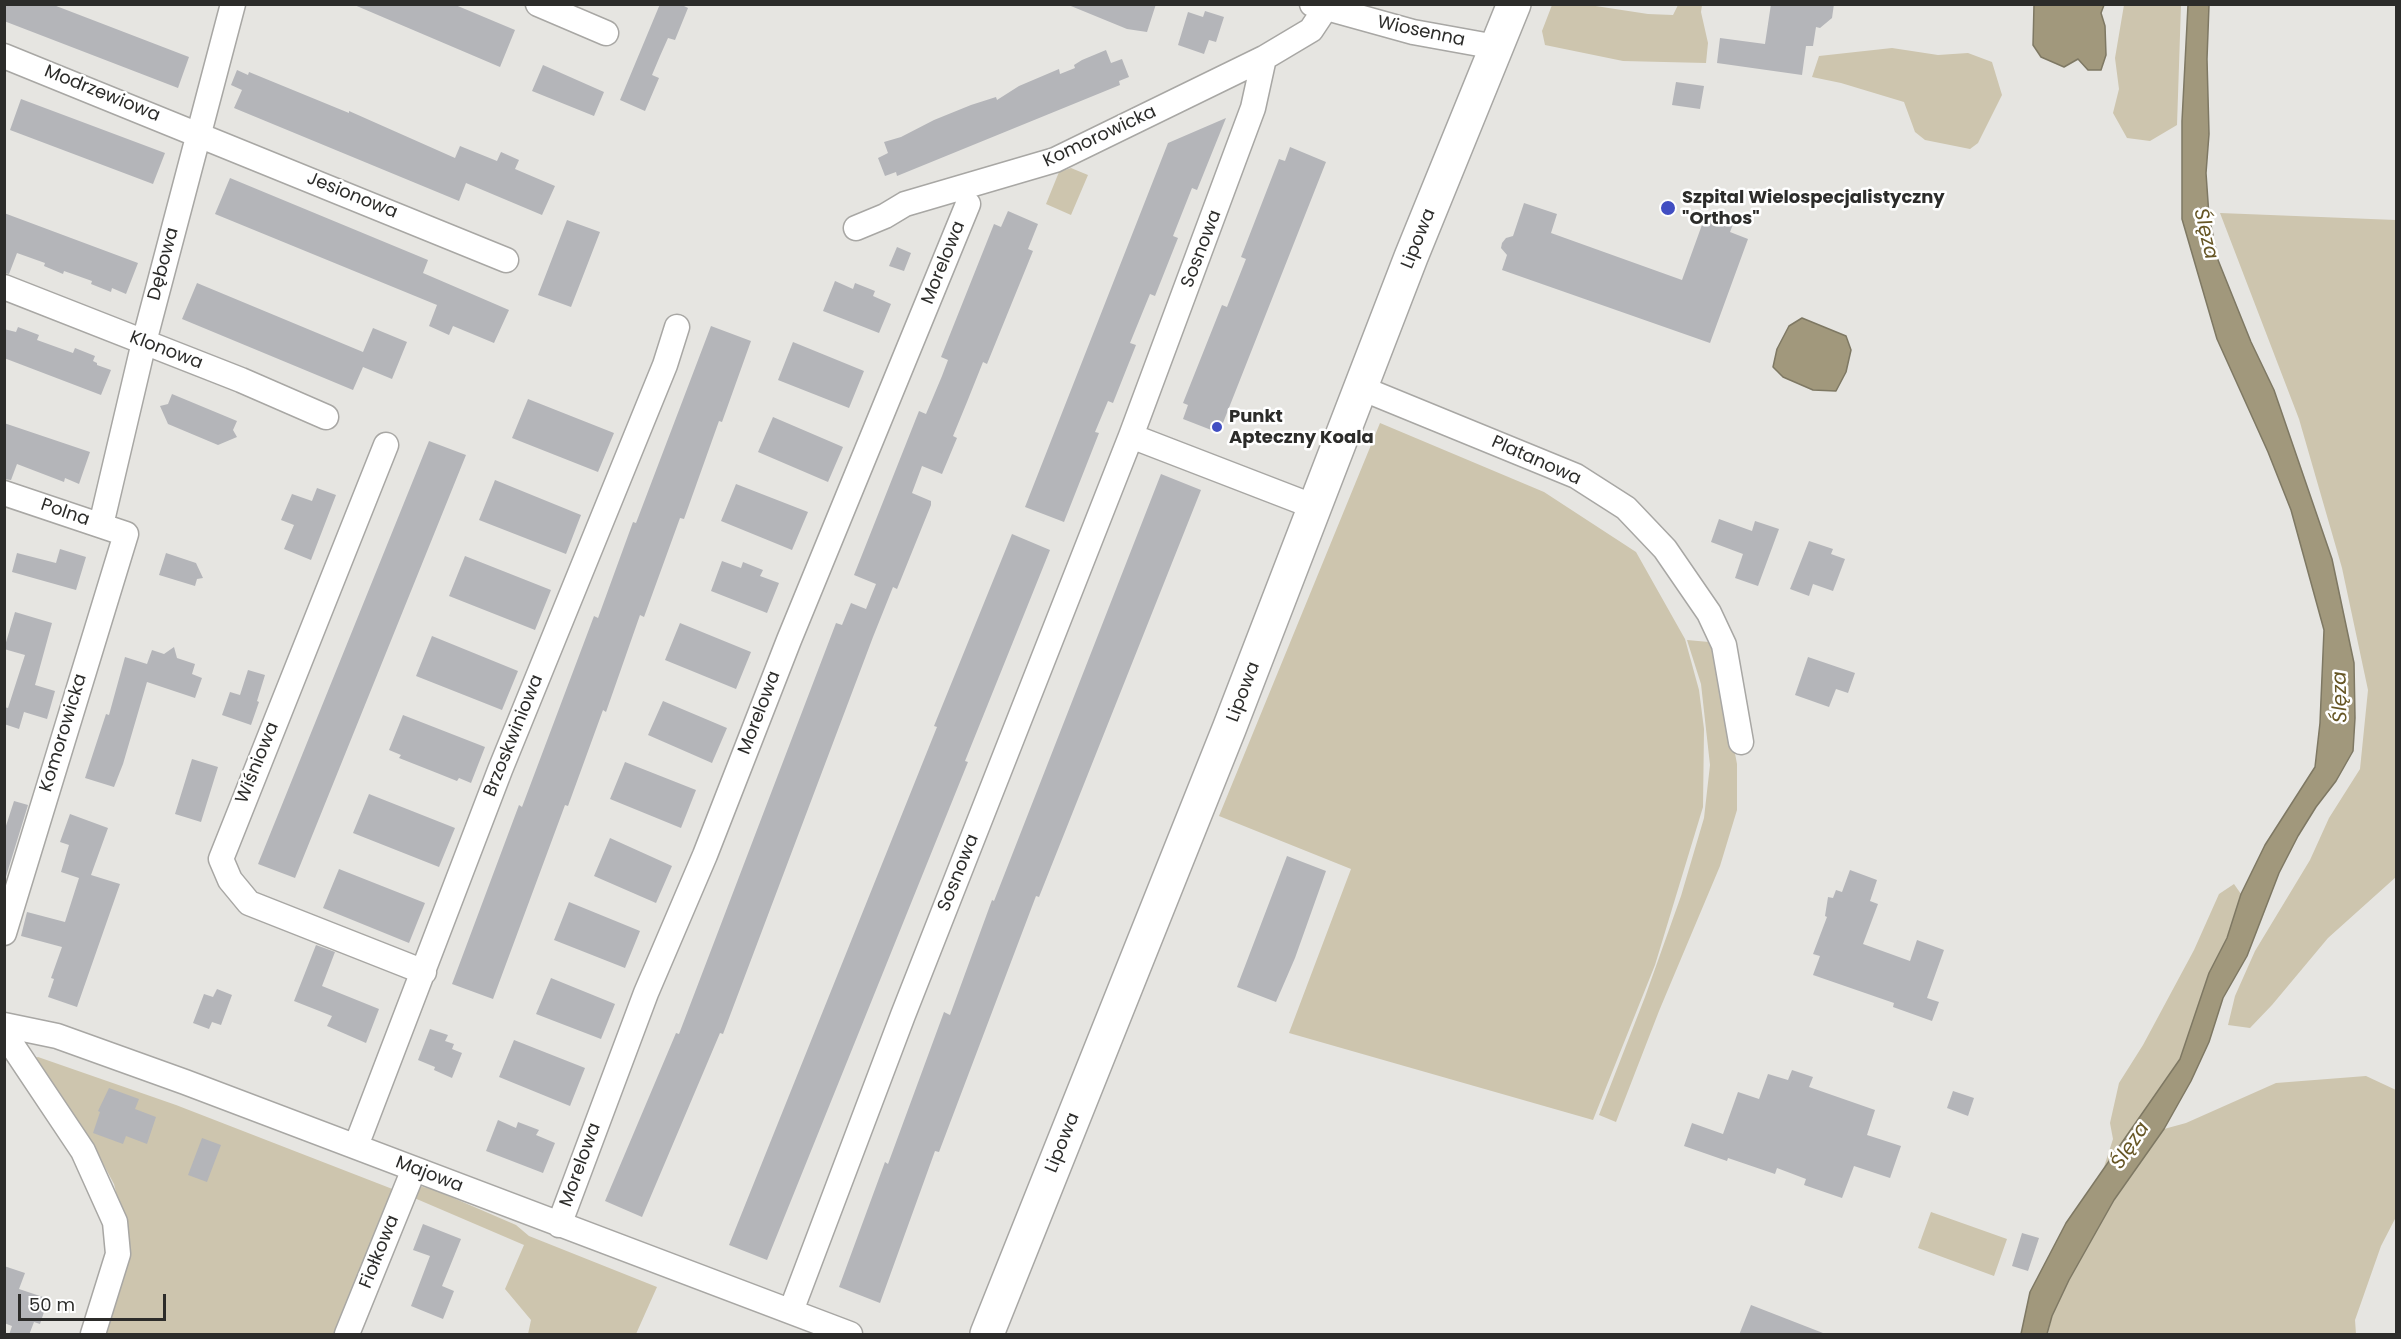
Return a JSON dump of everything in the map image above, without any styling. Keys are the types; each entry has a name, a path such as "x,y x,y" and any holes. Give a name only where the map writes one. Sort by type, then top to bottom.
{"street":[{"name":"Dębowa","path":"101,525 144,342 233,4"},
{"path":"538,4 606,33"},
{"name":"Lipowa","path":"987,1335 1229,729 1361,388 1514,4"},
{"name":"Wiosenna","path":"1318,7 1413,32 1496,48"},
{"name":"Komorowicka","path":"856,228 885,216 905,204 1055,160 1264,58 1311,30 1318,7"},
{"name":"Modrzewiowa","path":"4,56 199,133"},
{"name":"Sosnowa","path":"799,1321 903,1015 1131,436 1253,108 1264,58"},
{"name":"Jesionowa","path":"199,133 506,260"},
{"name":"Morelowa","path":"559,1225 646,993 705,855 789,640 968,204"},
{"name":"Klonowa","path":"4,287 241,380 326,417"},
{"name":"Brzoskwiniowa","path":"356,1146 500,770 661,376 678,327"},
{"name":"Platanowa","path":"1361,388 1576,476 1626,508 1665,549 1709,613 1724,645 1741,742"},
{"path":"1131,436 1315,507"},
{"name":"Wiśniowa","path":"386,445 221,859 230,880 249,903 424,972"},
{"name":"Polna","path":"4,493 126,534"},
{"name":"Komorowicka","path":"6,918 126,534"},
{"name":"Majowa","path":"4,1025 57,1036 356,1146 799,1321 850,1335"},
{"path":"4,1033 83,1151 115,1222 118,1254 93,1335"},
{"name":"Fiołkowa","path":"347,1335 414,1169"}],"shaded area":[{"path":"1552,5 1589,5 1648,14 1673,15 1678,5 1702,5 1701,12 1708,43 1706,63 1623,61 1545,45 1542,31"},
{"path":"2124,5 2181,5 2177,125 2150,141 2127,138 2113,113 2119,89 2115,58"},
{"path":"1892,48 1938,55 1968,53 1992,62 2002,95 1978,143 1970,149 1925,140 1915,132 1904,102 1841,83 1812,77 1819,56"},
{"path":"1071,168 1088,175 1071,215 1046,204 1059,172"},
{"path":"2220,213 2396,220 2396,877 2328,938 2250,1028 2228,1025 2235,996 2255,951 2310,860 2329,818 2360,769 2368,690 2342,568 2299,419"},
{"path":"1380,423 1544,492 1636,552 1685,639 1699,690 1704,729 1703,807 1655,965 1593,1120 1289,1033 1351,869 1219,816"},
{"path":"1687,640 1709,642 1718,664 1737,764 1737,810 1720,866 1659,1011 1616,1122 1599,1115 1681,896 1704,818 1710,765 1701,684"},
{"path":"2234,884 2241,894 2227,938 2209,973 2180,1059 2139,1122 2104,1167 2113,1139 2110,1123 2119,1083 2143,1045 2194,950 2219,894"},
{"path":"38,1057 176,1105 395,1190 339,1334 102,1334 124,1225 114,1184 94,1147 31,1059"},
{"path":"2366,1076 2396,1090 2396,1217 2381,1246 2355,1320 2356,1334 2048,1334 2052,1316 2069,1280 2114,1200 2164,1129 2186,1123 2276,1083"},
{"path":"419,1186 435,1190 516,1225 529,1236 657,1287 636,1334 528,1334 531,1320 505,1289 524,1245 412,1197"},
{"path":"1931,1212 2007,1239 1994,1276 1918,1248"}],"water":[{"path":"2034,5 2104,5 2101,13 2105,26 2106,55 2101,70 2088,70 2078,59 2064,67 2041,57 2033,45"},
{"name":"Ślęza","path":"2188,5 2209,5 2207,59 2209,134 2206,173 2209,216 2218,260 2251,342 2274,390 2332,559 2354,663 2353,751 2336,781 2298,836 2279,873 2247,956 2223,998 2209,1042 2191,1081 2164,1129 2114,1200 2069,1280 2052,1316 2047,1334 2021,1334 2030,1292 2066,1223 2180,1059 2209,973 2227,938 2241,894 2265,845 2315,767 2320,723 2324,630 2291,510 2268,452 2217,339 2182,219 2182,121"},
{"path":"1802,318 1846,336 1851,350 1846,372 1836,391 1813,390 1783,377 1773,367 1777,349 1789,326"}],"building":[{"path":"4,4 51,4 189,57 178,88 4,21"},
{"path":"352,4 453,4 515,30 500,67"},
{"path":"660,4 680,4 688,8 675,40 668,38 652,75 659,78 645,111 620,100"},
{"path":"1066,4 1156,4 1147,32 1127,29"},
{"path":"1771,4 1834,4 1832,18 1820,28 1816,27 1813,46 1806,46 1802,75 1717,63 1720,38 1765,44"},
{"path":"1205,11 1224,17 1216,42 1209,40 1204,54 1178,45 1188,12 1203,17"},
{"path":"1106,50 1111,63 1122,59 1129,77 1119,81 1120,85 897,176 896,172 885,176 878,158 888,153 884,142 901,137 971,105 996,97 997,100 1019,86 1059,69 1060,74 1075,68 1074,65 1082,60"},
{"path":"543,65 604,92 594,116 532,91"},
{"path":"237,70 248,75 249,72 349,113 349,111 455,158 460,146 497,161 501,152 519,160 515,169 555,186 542,215 466,183 459,201 234,108 242,90 231,85"},
{"path":"1676,82 1704,86 1700,109 1672,105"},
{"path":"21,99 165,153 153,184 10,130"},
{"path":"1226,118 1197,190 1192,188 1173,236 1178,238 1155,296 1150,294 1130,343 1136,345 1113,403 1108,401 1095,432 1099,433 1064,522 1025,507 1168,143"},
{"path":"1290,147 1326,162 1219,433 1183,419 1188,405 1183,403 1222,305 1227,307 1246,259 1241,257 1279,159 1285,161"},
{"path":"230,178 428,260 423,273 509,310 494,343 453,326 449,335 429,326 437,305 215,214"},
{"path":"1524,203 1557,214 1551,233 1682,280 1703,222 1708,224 1712,214 1734,222 1730,232 1748,239 1710,343 1502,270 1507,255 1501,248 1502,243 1506,238 1513,236"},
{"path":"1008,211 1038,224 1028,249 1033,251 987,364 983,362 953,436 957,438 942,474 922,466 912,493 931,501 931,505 897,589 893,587 873,637 723,1034 720,1033 642,1217 605,1201 676,1033 679,1034 836,623 842,625 851,603 866,609 876,584 854,575 919,411 926,414 942,376 948,360 941,357 994,224 1001,227"},
{"path":"4,213 138,263 126,294 112,288 111,292 91,284 92,281 64,271 63,274 44,266 45,263 17,253 9,274 4,273"},
{"path":"567,220 600,232 571,307 538,295"},
{"path":"897,247 911,253 904,271 889,266"},
{"path":"835,281 853,289 855,283 875,291 873,296 891,304 879,333 823,311"},
{"path":"197,283 363,352 373,328 407,342 392,379 363,367 353,390 182,319"},
{"path":"711,326 751,341 684,519 680,518 644,617 640,615 606,712 603,710 568,806 565,805 493,999 452,984 519,805 522,807 594,616 598,618 633,522 636,523"},
{"path":"18,327 39,335 37,340 73,353 75,348 95,356 93,361 97,365 111,370 101,395 4,358 4,329 16,332"},
{"path":"793,342 864,371 849,408 778,380"},
{"path":"172,394 237,421 233,430 237,437 218,445 168,424 160,406 168,404"},
{"path":"528,399 614,433 598,472 512,438"},
{"path":"773,417 843,447 828,482 758,452"},
{"path":"4,423 90,452 79,484 65,478 64,482 17,464 11,480 4,479"},
{"path":"429,441 466,455 295,878 258,864"},
{"path":"1161,474 1201,490 1039,897 1036,896 939,1152 935,1151 880,1303 839,1287 885,1162 888,1164 944,1012 950,1015 992,900 994,901"},
{"path":"495,480 581,515 566,554 479,520"},
{"path":"736,484 808,512 792,550 721,521"},
{"path":"317,488 336,495 311,560 284,549 294,525 281,520 292,494 312,501"},
{"path":"1719,519 1752,531 1755,521 1779,529 1758,586 1735,578 1743,554 1711,542"},
{"path":"1012,534 1050,550 965,761 968,762 767,1260 729,1245"},
{"path":"1809,541 1833,549 1831,554 1845,559 1833,591 1813,584 1809,596 1790,589"},
{"path":"60,549 86,557 76,590 12,572 17,553 56,563"},
{"path":"166,553 196,563 203,578 197,579 195,586 159,575"},
{"path":"465,556 551,590 535,630 449,596"},
{"path":"722,561 741,568 743,562 763,570 760,576 779,583 767,613 711,591"},
{"path":"15,612 52,623 35,685 55,691 47,719 24,712 19,729 4,724 4,707 8,708 25,655 4,649"},
{"path":"680,623 751,652 736,689 665,660"},
{"path":"432,636 518,671 502,710 416,676"},
{"path":"174,647 177,658 195,664 192,674 202,678 195,698 147,682 114,787 85,778 106,714 109,715 125,657 147,664 152,650 164,654"},
{"path":"1808,657 1855,673 1848,693 1836,689 1829,707 1795,695"},
{"path":"248,670 265,675 251,725 222,715 230,692 240,695"},
{"path":"663,701 727,728 712,763 648,735"},
{"path":"403,715 485,747 471,783 459,778 457,781 399,758 401,755 389,750"},
{"path":"192,759 218,767 201,822 175,814"},
{"path":"625,762 696,790 681,828 610,799"},
{"path":"369,794 455,828 439,867 353,833"},
{"path":"14,801 28,805 4,883 4,832"},
{"path":"70,814 108,828 91,875 120,884 77,1007 48,997 54,979 51,978 62,947 21,936 27,912 65,922 79,878 61,872 69,845 60,842"},
{"path":"610,838 672,866 656,903 594,876"},
{"path":"1287,856 1326,871 1295,958 1276,1002 1237,987"},
{"path":"339,869 425,903 409,943 323,908"},
{"path":"1850,870 1877,880 1870,901 1878,904 1863,944 1910,961 1917,940 1944,950 1927,998 1939,1002 1932,1021 1893,1007 1894,1003 1813,975 1820,956 1813,954 1827,917 1825,916 1828,897 1833,898 1836,890 1842,892"},
{"path":"569,902 640,931 625,968 554,940"},
{"path":"316,945 335,952 322,986 379,1009 366,1043 327,1026 332,1016 294,1001"},
{"path":"551,978 615,1004 601,1039 536,1014"},
{"path":"217,989 232,995 221,1025 212,1022 209,1029 193,1023 204,994 213,997"},
{"path":"430,1029 448,1035 445,1041 454,1044 452,1049 462,1053 452,1078 418,1060"},
{"path":"514,1040 585,1068 570,1106 499,1077"},
{"path":"1792,1070 1813,1077 1809,1087 1875,1110 1867,1135 1901,1146 1890,1178 1854,1166 1842,1198 1804,1185 1806,1179 1777,1168 1775,1174 1684,1146 1692,1123 1723,1134 1738,1092 1759,1099 1768,1074 1788,1080"},
{"path":"109,1088 139,1099 135,1109 156,1117 147,1144 126,1136 123,1144 93,1133 100,1112 98,1111"},
{"path":"1953,1091 1974,1098 1968,1116 1947,1108"},
{"path":"498,1120 516,1128 518,1122 539,1130 536,1135 555,1143 543,1173 486,1151"},
{"path":"202,1138 221,1145 207,1182 188,1175"},
{"path":"423,1224 461,1239 442,1286 454,1291 443,1319 411,1306 430,1256 413,1250"},
{"path":"2022,1233 2039,1238 2028,1271 2012,1266"},
{"path":"4,1266 25,1273 19,1289 43,1297 40,1304 46,1306 40,1324 34,1322 29,1335 9,1335 12,1326 4,1323"},
{"path":"1751,1305 1823,1333 1822,1335 1739,1335"}],"place":[{"name":"Szpital Wielospecjalistyczny \"Orthos\"","path":"1668,208"},
{"name":"Punkt Apteczny Koala","path":"1217,427"}]}
